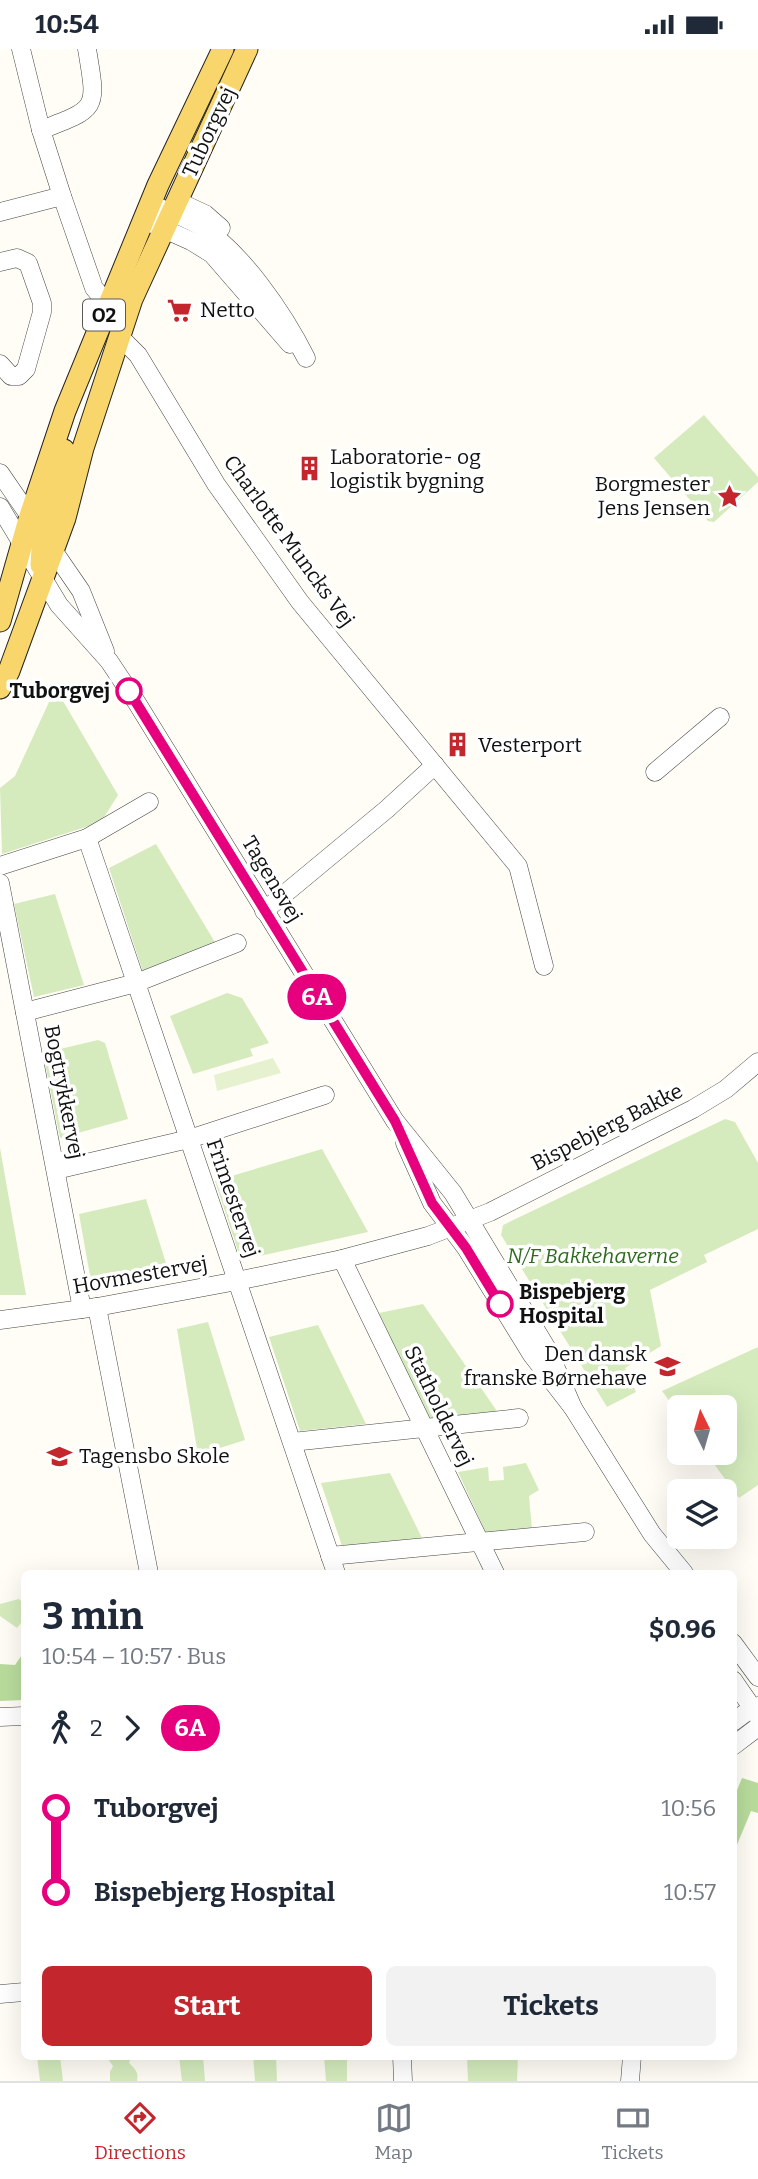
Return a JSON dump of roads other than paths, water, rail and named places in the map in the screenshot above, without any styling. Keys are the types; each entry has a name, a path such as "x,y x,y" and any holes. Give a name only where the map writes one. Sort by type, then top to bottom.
{"main road":[{"name":"Tuborgvej","path":"48,542 69,506 83,448 119,336 171,214 247,49"},
{"name":"Tuborgvej","path":"0,621 30,516 65,411 216,52"},
{"path":"4,680 44,578 41,562 48,542 89,351"}],"street":[{"path":"21,49 62,197 94,288 108,305"},
{"path":"41,129 78,116 88,109 94,92 87,49"},
{"path":"0,212 62,197"},
{"path":"147,212 171,214 199,225 238,258 292,329 306,358 285,340 212,254 191,241 171,214"},
{"path":"0,262 16,258 27,263 43,311 26,369 19,376 11,376 0,364"},
{"name":"Charlotte Muncks Vej","path":"119,336 138,355 216,484 300,602 519,866 544,966"},
{"name":"Tagensvej","path":"0,473 81,591 109,661"},
{"name":"Tagensvej","path":"0,507 60,605 109,661 395,1121 453,1193 549,1352 573,1408"},
{"path":"655,772 720,717"},
{"path":"264,911 435,765"},
{"path":"0,866 87,838 149,802"},
{"name":"Frimestervej","path":"87,838 333,1565"},
{"name":"Bogtrykkervej","path":"0,883 56,1170 148,1570"},
{"path":"25,1012 136,983 237,943"},
{"name":"Bispebjerg Bakke","path":"450,1228 693,1109 726,1089 758,1062"},
{"path":"56,1170 189,1139 324,1094"},
{"name":"Tagensvej","path":"395,1121 432,1203 466,1248 531,1355 573,1408 652,1534 682,1570"},
{"name":"Hovmestervej","path":"0,1320 90,1308 237,1281 342,1259 428,1237 450,1228"},
{"name":"Statholdervej","path":"342,1259 494,1570"},
{"path":"292,1442 519,1418"},
{"path":"333,1565 480,1542 585,1532"},
{"name":"Tagensvej","path":"652,1534 669,1570"},
{"path":"737,1648 758,1677"},
{"path":"737,1685 756,1710 737,1719"},
{"path":"0,1717 21,1716"},
{"path":"737,1744 758,1727"},
{"path":"0,1994 21,1992"},
{"path":"402,2060 403,2081"},
{"path":"630,2081 632,2060"}],"place":[{"name":"Netto","path":"180,310"},
{"name":"Laboratorie- og logistik bygning","path":"310,469"},
{"name":"Borgmester Jens Jensen","path":"730,496"},
{"name":"Tuborgvej","path":"129,691"},
{"name":"Vesterport","path":"458,745"},
{"name":"Bispebjerg Hospital","path":"500,1304"},
{"name":"Den dansk franske Børnehave","path":"667,1366"},
{"name":"Tagensbo Skole","path":"59,1456"}],"park label":[{"name":"N/F Bakkehaverne","path":"593,1256"}]}
